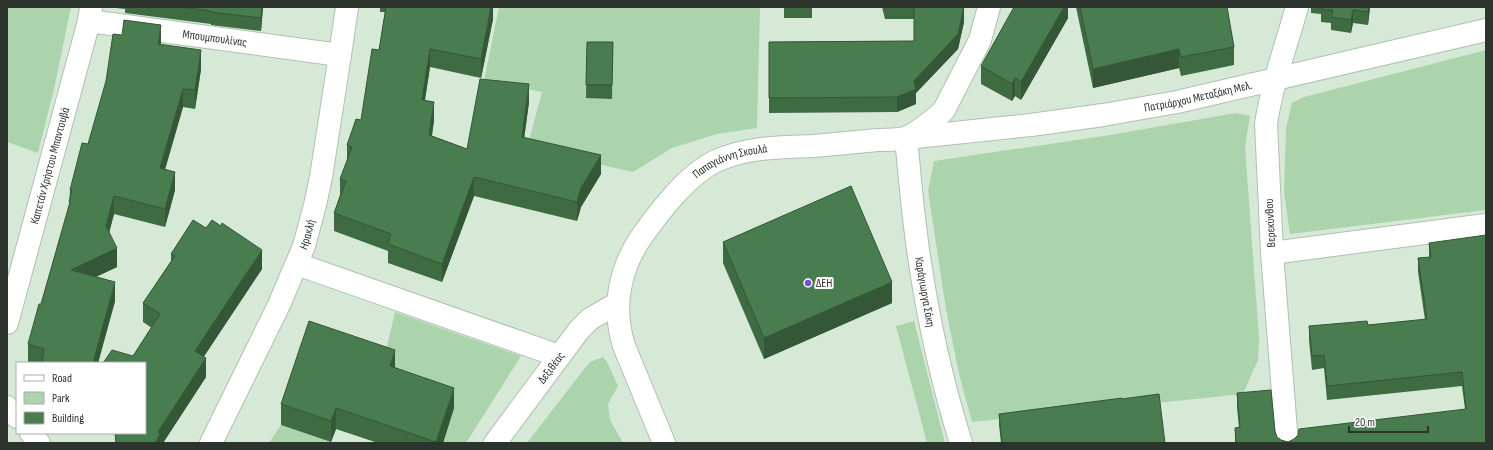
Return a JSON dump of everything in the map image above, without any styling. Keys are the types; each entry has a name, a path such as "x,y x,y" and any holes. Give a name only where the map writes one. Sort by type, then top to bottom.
{"street":[{"name":"Ηρακλή","path":"211,443 278,308 297,264 315,205 347,7"},
{"name":"Παπαγιάννη Σκουλά","path":"664,443 622,341 619,326 618,303 619,288 625,271 640,240 659,214 698,173 716,162 738,154 775,148 906,138 937,117 944,110 980,40 989,7"},
{"name":"Βερεκύνθου","path":"1287,443 1272,253 1266,124 1276,79 1297,7"},
{"name":"Μπουμπουλίνας","path":"90,14 340,55"},
{"name":"Καπετάν Χρήστου Μπαντουβά","path":"7,323 90,14"},
{"name":"Πατριάρχου Μεταξάκη Μελ.","path":"906,138 1031,125 1103,115 1177,102 1486,30"},
{"name":"Καράγιωργα Σάκη","path":"906,138 913,214 923,285 944,383 961,443"},
{"path":"1272,253 1486,225"},
{"path":"297,264 559,356"},
{"name":"Δεξιθέας","path":"495,443 580,330 590,320 618,303"},
{"path":"7,407 16,417"},
{"path":"31,434 39,443"}],"green space":[{"path":"7,7 71,7 54,89 38,153 7,142"},
{"path":"499,7 760,7 757,128 717,134 672,148 633,172 527,148 542,92 484,81"},
{"path":"1486,50 1486,210 1290,234 1284,192 1286,128 1292,103 1304,97"},
{"path":"1236,113 1250,116 1245,147 1259,338 1258,360 1243,394 972,422 959,374 946,309 928,191 934,161 1110,135"},
{"path":"395,312 521,356 466,443 443,443 454,409 390,387 385,355"},
{"path":"914,321 945,443 927,443 896,326"},
{"path":"603,357 607,362 618,386 608,404 610,420 623,443 527,443 590,362"},
{"path":"281,425 333,443 269,443"}],"building":[{"path":"181,7 262,7 261,18"},
{"path":"386,7 491,7 481,59 430,49 422,100 434,102 429,135 467,149 480,79 529,84 522,137 601,155 581,188 577,202 474,177 442,264 388,244 391,234 334,213 346,181 340,179 352,147 347,145 356,119 361,120 372,49 379,50"},
{"path":"914,7 964,7 958,34 914,81 916,89 897,97 769,98 769,42 914,41"},
{"path":"1014,7 1064,7 1021,82 1015,78 1012,84 981,66"},
{"path":"1080,7 1227,7 1234,47 1181,57 1179,49 1093,69"},
{"path":"1321,7 1369,7 1368,12 1353,10 1351,20 1331,17 1333,10 1321,9"},
{"path":"124,20 161,25 158,44 201,50 195,90 183,89 160,168 175,172 165,209 114,196 106,226 117,248 71,270 115,282 93,362 42,362 44,349 28,344 70,202 72,190 70,190 82,143 88,144 106,81 113,34 122,35"},
{"path":"587,42 613,42 612,85 586,85"},
{"name":"ΔΕΗ","path":"851,186 892,282 764,338 723,242"},
{"path":"193,220 206,228 212,220 221,226 222,223 262,250 195,351 206,358 158,432 160,434 155,443 116,443 115,434 146,434 146,362 104,362 112,350 133,356 160,314 143,303 175,256 171,254"},
{"path":"1486,235 1486,443 1236,443 1235,428 1240,427 1237,393 1271,390 1275,431 1277,437 1288,442 1298,435 1299,429 1466,409 1462,372 1327,386 1324,355 1312,356 1309,326 1367,321 1368,325 1427,319 1418,258 1431,257 1429,243"},
{"path":"309,321 395,350 390,366 454,388 436,442 336,408 331,421 281,404"},
{"path":"1159,394 1165,443 1002,443 999,414"}],"place":[{"name":"ΔΕΗ","path":"808,283"}]}
